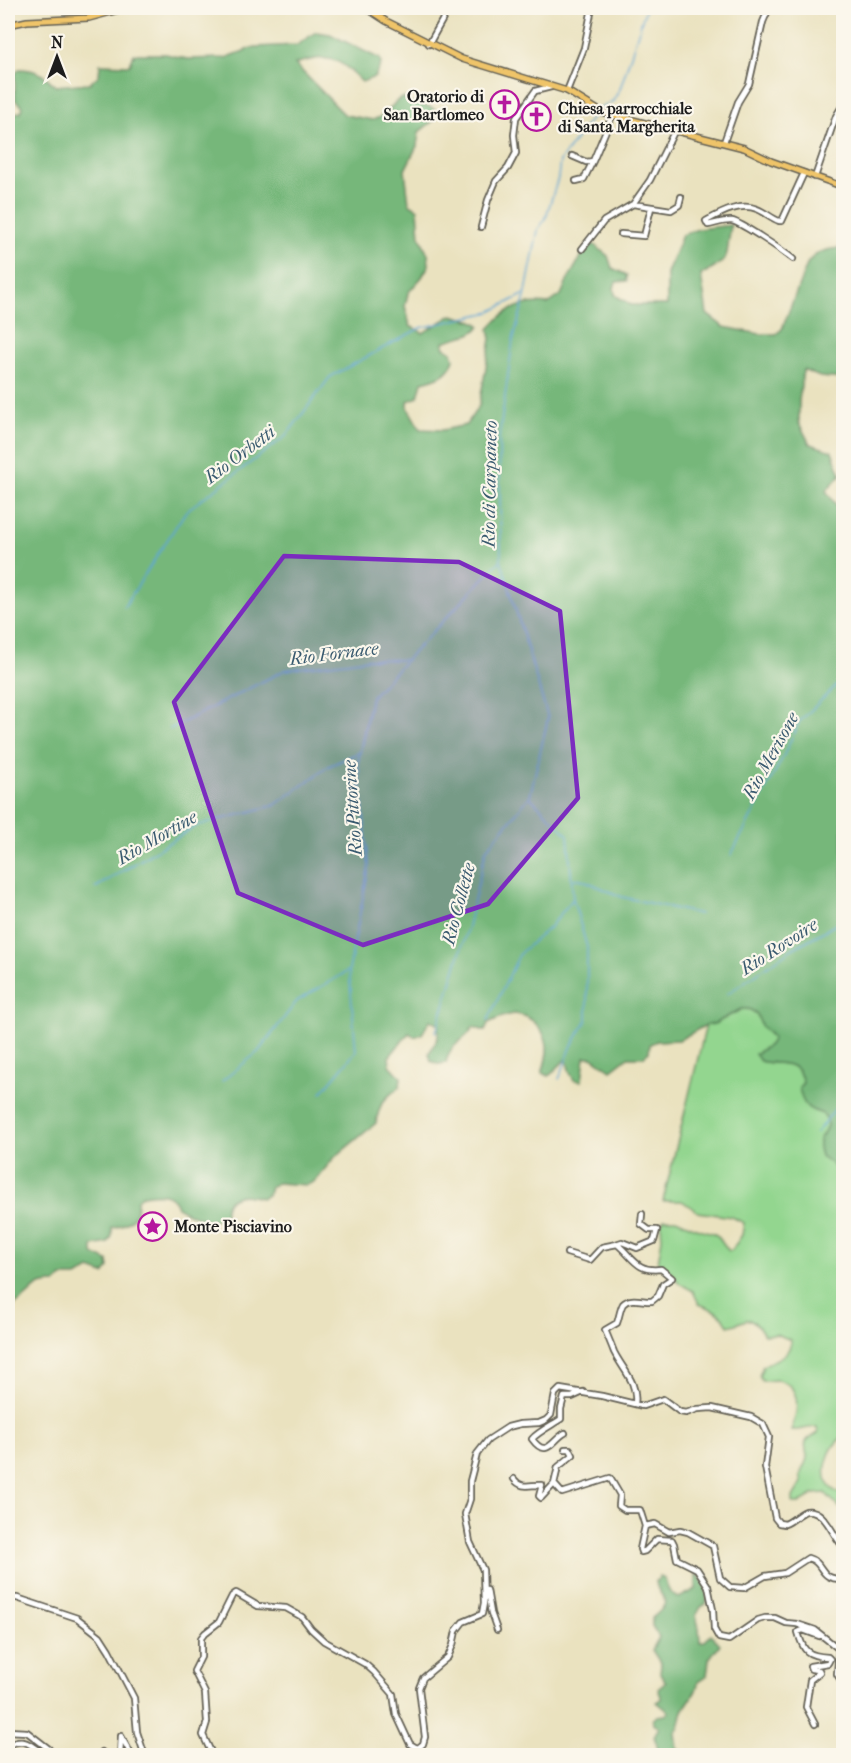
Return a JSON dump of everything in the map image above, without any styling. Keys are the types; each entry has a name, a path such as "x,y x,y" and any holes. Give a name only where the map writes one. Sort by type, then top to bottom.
{"main road":[{"path":"8,24 89,18 126,8"},
{"path":"366,8 429,44 462,59 567,92 601,112 744,148 843,187"}],"street":[{"path":"429,44 449,8"},
{"path":"567,92 584,48 592,8"},
{"path":"724,142 738,102 749,84 763,22 770,8"},
{"path":"481,227 496,181 508,168 516,153 514,135 516,118 535,91 553,87"},
{"path":"814,177 843,103"},
{"path":"576,181 584,179 612,116"},
{"path":"582,249 604,221 633,204 650,180 675,130"},
{"path":"572,156 586,162 593,161"},
{"path":"793,259 774,244 736,223 727,221 708,225 706,221 727,210 747,206 779,222 782,221 804,173"},
{"path":"633,204 674,210 681,198"},
{"path":"621,234 644,236 651,208"},
{"path":"567,1253 590,1260 602,1247 622,1242 637,1248 654,1241 657,1230 649,1230 641,1224 642,1214"},
{"path":"616,1244 640,1266 648,1270 659,1269 667,1273 672,1280 663,1284 657,1298 652,1301 631,1300 626,1302 617,1323 605,1330 610,1337 614,1351 633,1383 635,1404"},
{"path":"497,1630 491,1613 483,1570 470,1542 465,1514 470,1498 470,1481 478,1452 493,1436 508,1427 535,1424 546,1420 551,1415 555,1394 560,1389 583,1392 645,1407 663,1399 680,1412 712,1408 759,1420 770,1437 765,1467 775,1518 779,1523 785,1524 801,1513 815,1512 826,1521 843,1547"},
{"path":"565,1433 549,1448 538,1446 532,1440 537,1434 547,1430 561,1419 564,1397 572,1397 583,1392"},
{"path":"514,1479 523,1486 542,1485 539,1496 541,1498 554,1484 558,1467 573,1456 570,1449 565,1449"},
{"path":"554,1484 562,1492 610,1478 620,1495 619,1506 625,1510 640,1510 645,1527 641,1552 657,1539 673,1541 677,1559 700,1572 708,1587 716,1634 721,1640 732,1639 762,1618 775,1618 815,1630 840,1651 837,1674 843,1685"},
{"path":"645,1527 655,1524 669,1532 680,1530 713,1546 720,1578 730,1587 744,1588 765,1576 785,1573 808,1558 816,1561 829,1578 843,1579"},
{"path":"210,1755 211,1752 203,1735 207,1722 205,1693 194,1671 201,1657 201,1638 219,1622 232,1596 236,1593 258,1606 286,1608 302,1617 310,1629 324,1641 374,1671 393,1694 396,1714 413,1750 418,1748 425,1737 419,1688 423,1678 448,1657 456,1631 463,1622 482,1614 485,1584"},
{"path":"8,1598 77,1618 97,1632 134,1698 137,1732 144,1746 145,1755"},
{"path":"815,1724 807,1708 808,1691 810,1680 820,1672 810,1666 825,1664 830,1659 810,1654 802,1647 798,1632 803,1630 824,1637"},
{"path":"8,1731 27,1732 50,1749 50,1755 25,1741 19,1740 8,1745"},
{"path":"120,1755 122,1736 132,1755"}],"highlighted area":[{"path":"284,556 459,562 560,611 578,798 488,904 363,945 238,893 174,702"}],"green space":[{"path":"316,32 330,34 380,59 381,64 375,77 362,82 351,71 331,59 317,59 295,64 345,115 373,120 382,116 399,99 404,98 413,104 428,106 437,111 434,120 419,132 417,146 405,170 409,203 418,209 420,237 428,254 429,265 408,293 405,306 410,326 423,333 452,315 480,325 474,332 444,342 444,347 452,352 454,359 449,369 442,375 422,382 418,397 408,401 408,408 420,429 443,430 466,425 479,406 491,339 489,329 515,308 530,304 548,304 561,295 582,255 593,244 608,256 612,268 627,275 627,281 616,282 615,295 631,305 667,305 667,273 682,235 698,229 731,225 724,261 701,275 707,314 724,327 760,334 776,334 782,329 808,262 815,255 824,251 843,248 843,379 820,377 803,370 799,423 810,444 832,451 841,474 826,491 843,512 843,1179 833,1165 821,1156 819,1142 827,1127 827,1120 825,1116 813,1111 805,1104 799,1087 803,1083 797,1069 787,1064 760,1061 755,1054 769,1045 773,1038 762,1027 756,1013 749,1009 741,1009 679,1040 657,1041 650,1044 649,1052 643,1057 628,1057 611,1070 592,1057 585,1057 582,1081 574,1080 566,1059 549,1076 542,1073 547,1052 546,1039 536,1024 526,1017 515,1014 505,1016 488,1023 485,1031 473,1027 466,1037 451,1050 446,1063 438,1064 431,1061 429,1053 438,1035 437,1023 430,1020 422,1034 415,1037 409,1033 389,1057 390,1065 401,1077 400,1086 384,1102 379,1110 376,1123 334,1158 314,1182 307,1185 277,1183 270,1187 268,1195 261,1198 241,1195 227,1203 225,1217 213,1220 194,1216 182,1210 168,1195 158,1193 142,1195 137,1200 136,1212 131,1220 112,1228 112,1236 108,1243 93,1246 93,1254 108,1261 109,1268 104,1274 90,1269 77,1277 62,1277 56,1283 37,1287 12,1308 8,1325 8,114 21,112 23,107 15,100 15,74 19,69 35,71 55,86 90,83 99,75 100,64 130,65 134,54 166,54 187,59 225,58 255,47 297,45"},
{"path":"742,1009 757,1015 764,1029 773,1038 769,1045 756,1054 760,1061 787,1064 797,1069 803,1083 799,1087 814,1111 822,1113 827,1119 827,1127 819,1141 821,1156 833,1164 843,1179 843,1437 834,1446 826,1465 826,1478 829,1486 843,1495 841,1509 825,1493 814,1494 799,1503 793,1503 793,1497 802,1482 801,1472 807,1457 806,1442 818,1433 817,1427 791,1430 797,1408 795,1394 785,1383 777,1380 762,1381 759,1376 763,1366 788,1351 791,1340 776,1334 764,1335 752,1320 728,1326 720,1315 699,1304 693,1291 679,1283 671,1272 658,1262 662,1239 661,1224 664,1219 676,1219 713,1233 729,1251 742,1235 744,1223 732,1217 698,1212 682,1201 663,1201 706,1025 714,1024"},
{"path":"698,1574 707,1592 706,1604 701,1607 696,1616 700,1642 705,1641 711,1635 720,1644 709,1659 707,1676 698,1682 696,1691 682,1714 675,1733 677,1749 687,1755 655,1755 658,1749 654,1736 659,1727 653,1720 669,1712 657,1702 662,1699 658,1689 666,1682 660,1674 661,1664 652,1650 659,1637 652,1626 652,1618 665,1602 656,1581 660,1577 665,1579 671,1593 679,1598 696,1589 696,1575"}],"waterway":[{"name":"Rio di Carpaneto","path":"599,109 613,101 620,89 646,8"},
{"name":"Rio di Carpaneto","path":"436,1032 468,926 486,850 530,796 548,718 501,560 499,438 513,340 525,297 538,230 546,217 558,178 560,161 596,112"},
{"name":"Rio Orbetti","path":"124,607 186,511 286,436 330,377 420,328 490,312 525,294"},
{"name":"Rio Pittorine","path":"321,1093 356,1051 349,970 369,866 358,762 371,697 501,560"},
{"name":"Rio Fornace","path":"170,729 285,670 368,659 406,660"},
{"name":"Rio Merisone","path":"731,855 799,722 844,678"},
{"name":"Rio Mortine","path":"95,888 196,826 275,805 329,766 358,753"},
{"name":"Rio di Carpaneto","path":"488,1020 520,953 549,928 573,899 568,835 530,797"},
{"path":"571,879 581,879 622,897 700,914"},
{"name":"Rio di Carpaneto","path":"559,1079 572,1045 587,1020 587,947 573,899"},
{"name":"Rio Rovoire","path":"727,994 792,949 844,920"},
{"path":"222,1081 258,1052 297,1001 348,971"},
{"path":"816,1133 844,1098"}],"place":[{"name":"Oratorio di San Bartlomeo","path":"505,105"},
{"name":"Chiesa parrocchiale di Santa Margherita","path":"537,117"},
{"name":"Monte Pisciavino","path":"153,1226"}],"water label":[{"name":"Rio Collette","path":"459,904"}]}
